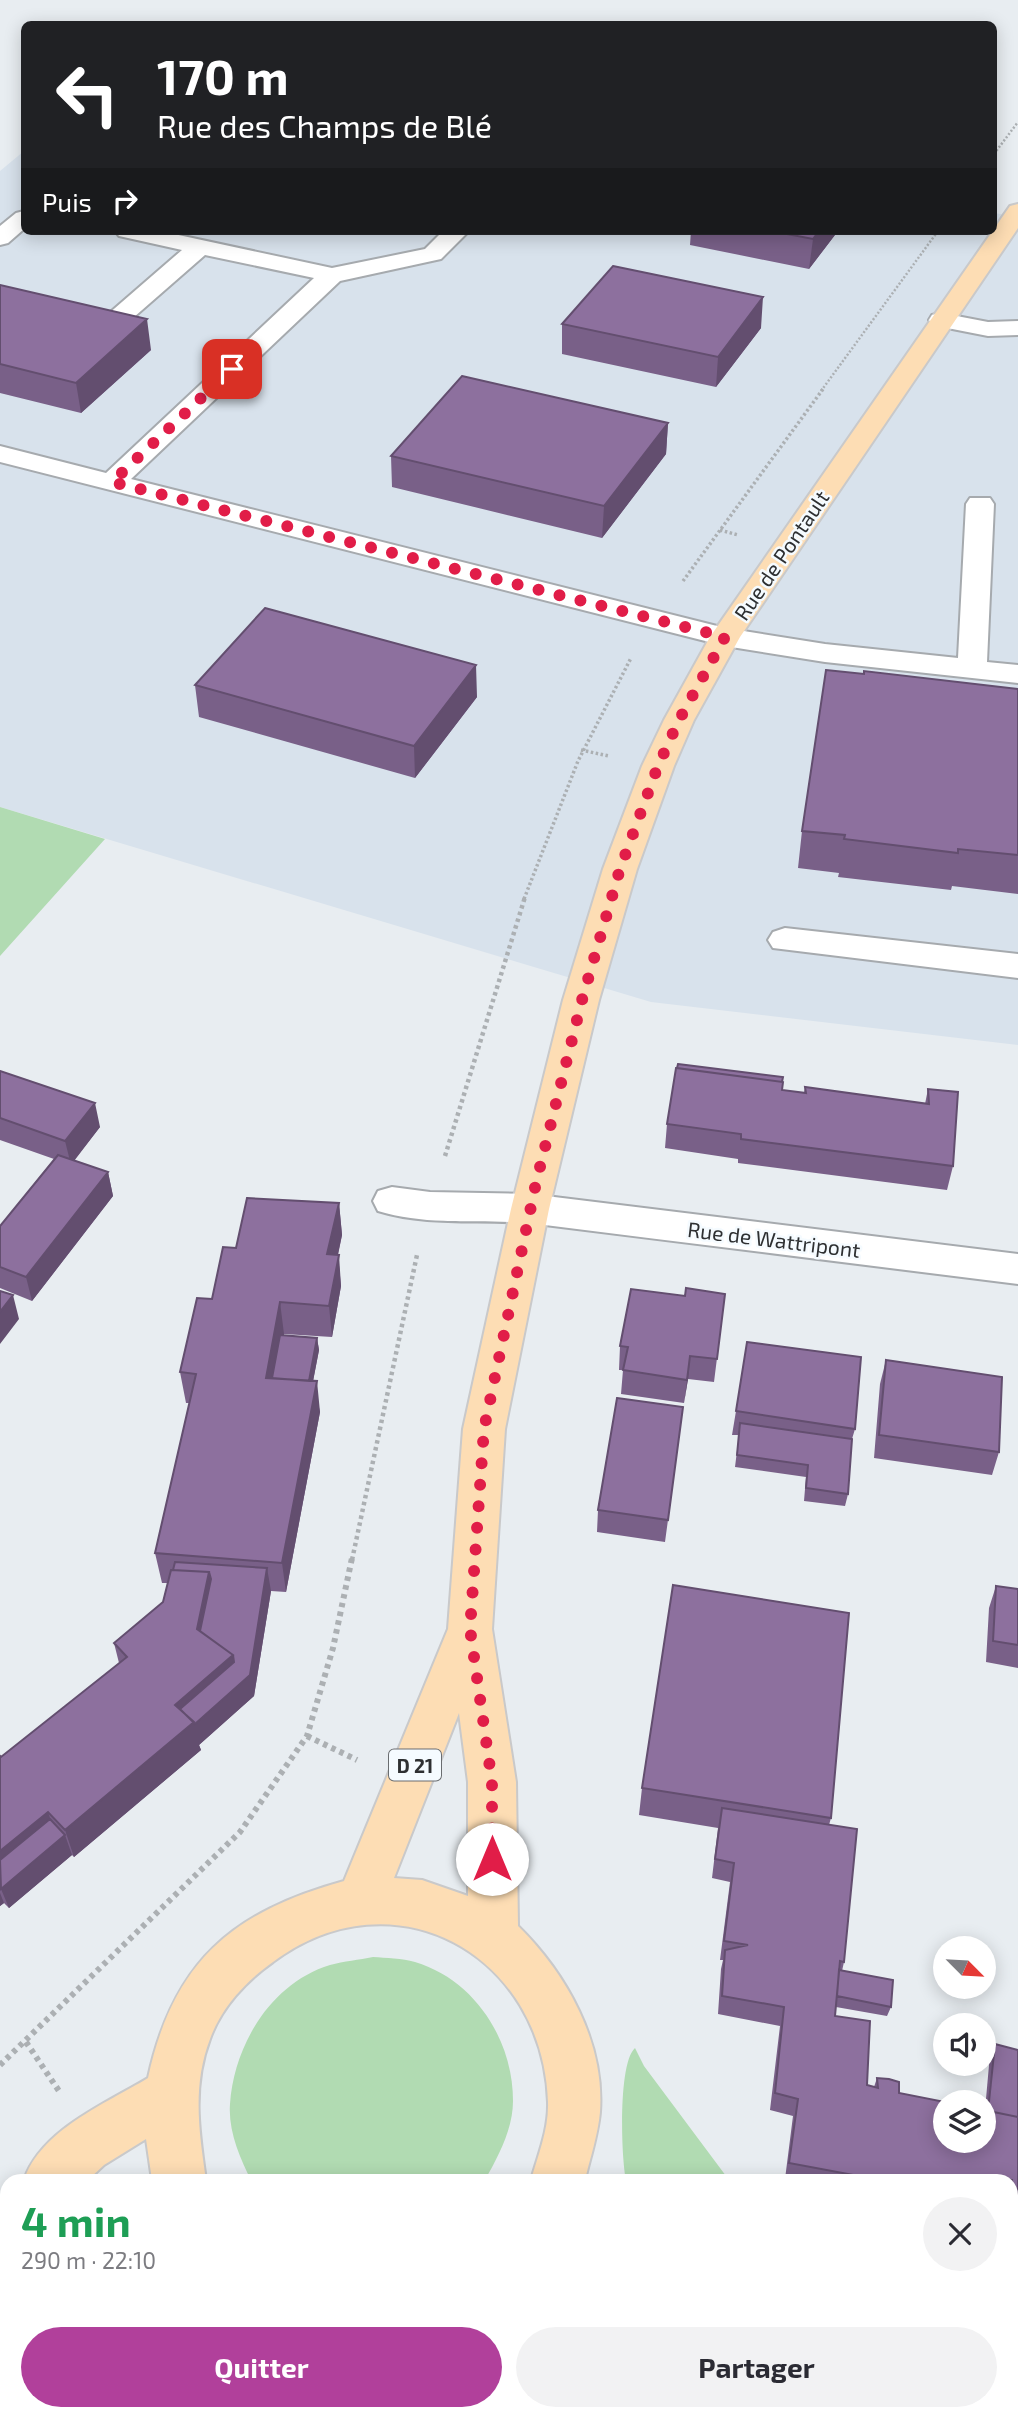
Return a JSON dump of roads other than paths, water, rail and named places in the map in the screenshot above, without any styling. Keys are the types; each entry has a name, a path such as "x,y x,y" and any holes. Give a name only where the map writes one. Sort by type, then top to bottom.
{"main road":[{"name":"Rue de Pontault","path":"493,1936 492,1782 470,1629 484,1429 530,1209 582,1000 620,869 658,766 679,720 725,637 1018,211"},
{"name":"Rue de Pontault","path":"360,1901 470,1629"},
{"path":"178,2174 170,2143 170,2094 185,2036 213,1984 256,1942 305,1914 360,1901 406,1902 452,1913 493,1936 537,1981 566,2040 574,2105 559,2174"},
{"path":"57,2174 85,2146 170,2094"}],"street":[{"path":"0,238 21,220"},
{"path":"145,235 332,275 433,254 453,235"},
{"path":"101,333 200,247"},
{"path":"112,482 332,275"},
{"path":"941,320 988,329 1018,328"},
{"path":"0,454 725,637 825,653 1018,674"},
{"path":"972,669 979,504"},
{"path":"785,940 1018,966"},
{"name":"Rue de Wattripont","path":"392,1201 430,1206 530,1209 1018,1269"}]}
